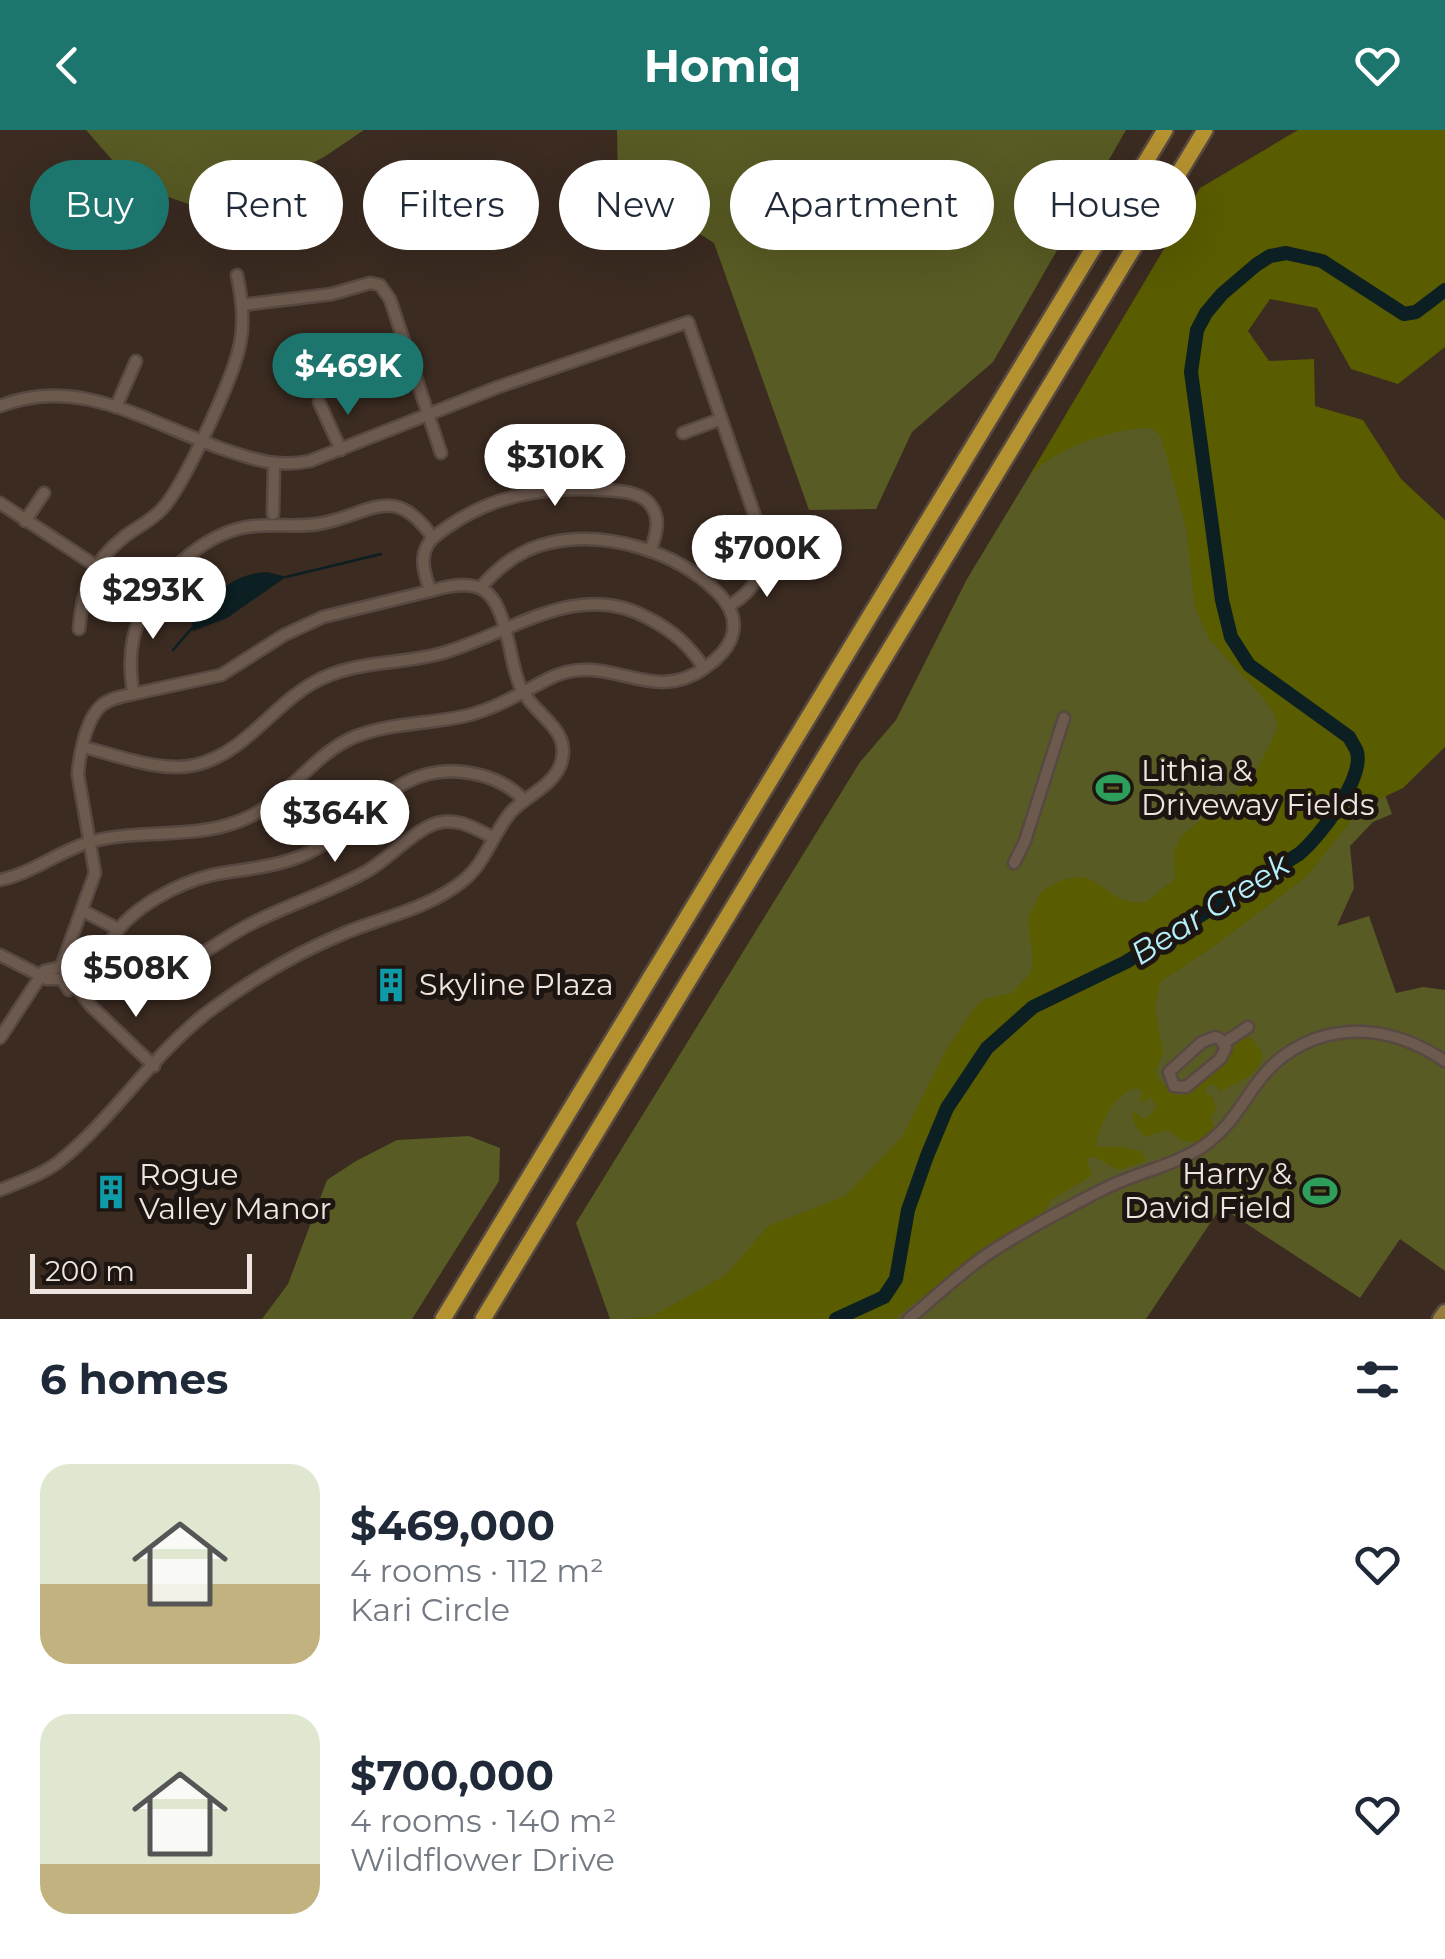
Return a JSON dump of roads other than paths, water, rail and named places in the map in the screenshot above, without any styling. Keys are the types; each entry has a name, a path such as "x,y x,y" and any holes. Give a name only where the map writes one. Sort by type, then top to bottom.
{"highway":[{"path":"442,1319 1164,130"},
{"path":"483,1319 1205,130"}],"main road":[{"path":"1440,1319 1445,1312"}],"street":[{"path":"78,629 84,592 96,566 110,549 164,508 200,441 238,355 242,305 236,275"},
{"path":"242,305 332,294 370,283 380,285 390,298 441,452"},
{"path":"0,406 37,394 62,394 116,408 274,465 310,461 498,387 688,322 760,531 765,559 749,591 729,606"},
{"path":"116,408 136,361"},
{"path":"319,402 341,450"},
{"path":"683,433 721,419"},
{"path":"273,514 274,465"},
{"path":"430,591 423,556 433,538 489,504 533,492 572,488 640,496 653,508 658,526 650,551"},
{"path":"25,521 44,493"},
{"path":"0,504 96,566"},
{"path":"133,694 132,645 140,619 163,582 219,535 264,525 324,523 376,504 390,504 411,513 433,538"},
{"path":"0,880 90,843 125,836 203,833 231,825 267,807 325,756 353,738 467,716 554,676 585,668 660,684 680,681 719,656 734,628 729,606 701,578 650,551 584,540 552,542 516,555 482,588"},
{"path":"0,1190 60,1161 204,1015 270,970 334,938 444,894 469,876 501,824 524,799 552,779 563,749 555,726 531,705 523,692 498,604 482,588 462,583 322,616 221,675 133,694 102,705 83,746 78,775 94,873 60,967"},
{"path":"83,746 172,767 196,765 229,751 295,694 330,674 358,665 436,654 564,606 589,602 632,609 674,632 704,668"},
{"path":"1014,863 1025,841 1064,718"},
{"path":"494,838 459,822 434,824 354,878 250,924 139,985 116,979 109,969 108,946 118,930 152,902 196,880 276,865 320,848 381,796 416,776 450,770 480,774 502,782 524,799"},
{"path":"83,911 118,930"},
{"path":"0,955 41,976 62,979 72,995 90,1006"},
{"path":"60,967 90,1006 154,1066"},
{"path":"0,1038 44,971 60,967"},
{"path":"1224,1043 1248,1027"},
{"path":"908,1319 986,1256 1111,1185 1186,1156 1206,1144 1231,1120 1260,1077 1296,1048 1328,1036 1370,1032 1408,1040 1445,1060"},
{"path":"1215,1037 1224,1043 1225,1053 1220,1060 1186,1086 1177,1088 1172,1083 1168,1072 1202,1042 1215,1037"}],"water":[{"path":"267,572 286,577 227,618 193,631 192,622 224,588 243,577"}],"waterway":[{"name":"Bear Creek","path":"836,1319 884,1297 896,1279 908,1210 927,1156 947,1108 987,1048 1033,1007 1126,962 1299,854 1328,822 1354,777 1357,752 1349,737 1249,665 1231,637 1222,600 1191,372 1197,330 1206,313 1256,265 1270,256 1286,253 1322,261 1404,314 1416,312 1445,290"},
{"path":"286,577 381,554"},
{"path":"173,650 192,628"}],"place":[{"name":"Lithia & Driveway Fields","path":"1113,788"},
{"name":"Skyline Plaza","path":"391,985"},
{"name":"Harry & David Field","path":"1320,1191"},
{"name":"Rogue Valley Manor","path":"111,1192"}]}
